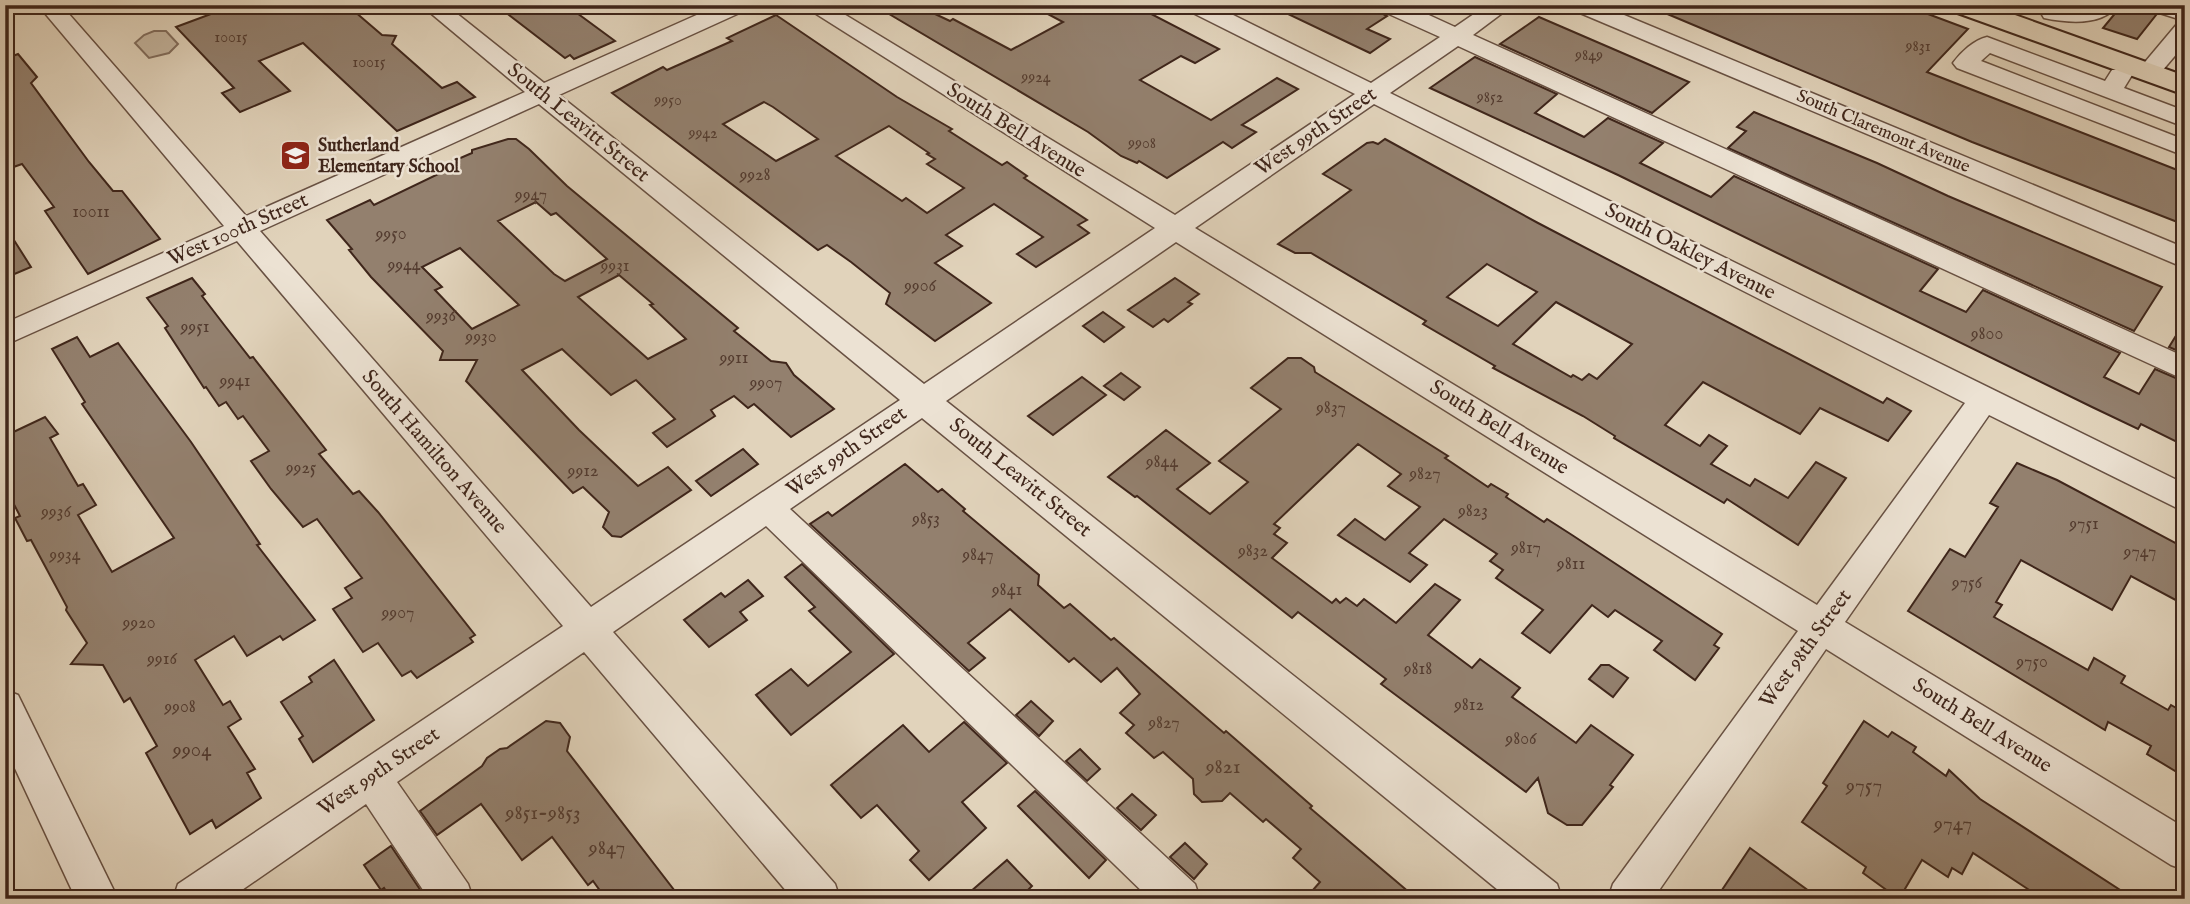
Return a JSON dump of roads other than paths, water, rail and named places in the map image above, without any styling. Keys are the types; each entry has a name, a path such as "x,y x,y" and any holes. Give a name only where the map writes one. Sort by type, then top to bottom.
{"main road":[{"path":"1961,5 2048,16 2137,69 2185,86"}],"street":[{"name":"South Hamilton Avenue","path":"49,5 820,899"},
{"name":"South Leavitt Street","path":"432,5 1542,899"},
{"name":"West 100th Street","path":"5,335 738,5"},
{"name":"South Bell Avenue","path":"813,5 2185,851"},
{"name":"South Oakley Avenue","path":"1195,5 2185,499"},
{"path":"1388,5 2185,369"},
{"name":"West 99th Street","path":"193,899 1502,5"},
{"name":"South Claremont Avenue","path":"1581,5 2185,259"},
{"path":"2048,16 2097,14 2107,5"},
{"path":"2158,5 2185,14"},
{"path":"2180,5 2185,7"},
{"path":"2110,91 2185,29"},
{"path":"2185,120 1987,44 1965,63 2185,149"},
{"name":"West 98th Street","path":"1628,899 1984,399"},
{"path":"767,507 1180,899"},
{"path":"5,707 98,899"},
{"path":"371,778 453,899"}],"place":[{"name":"Sutherland Elementary School","path":"295,156"}]}
